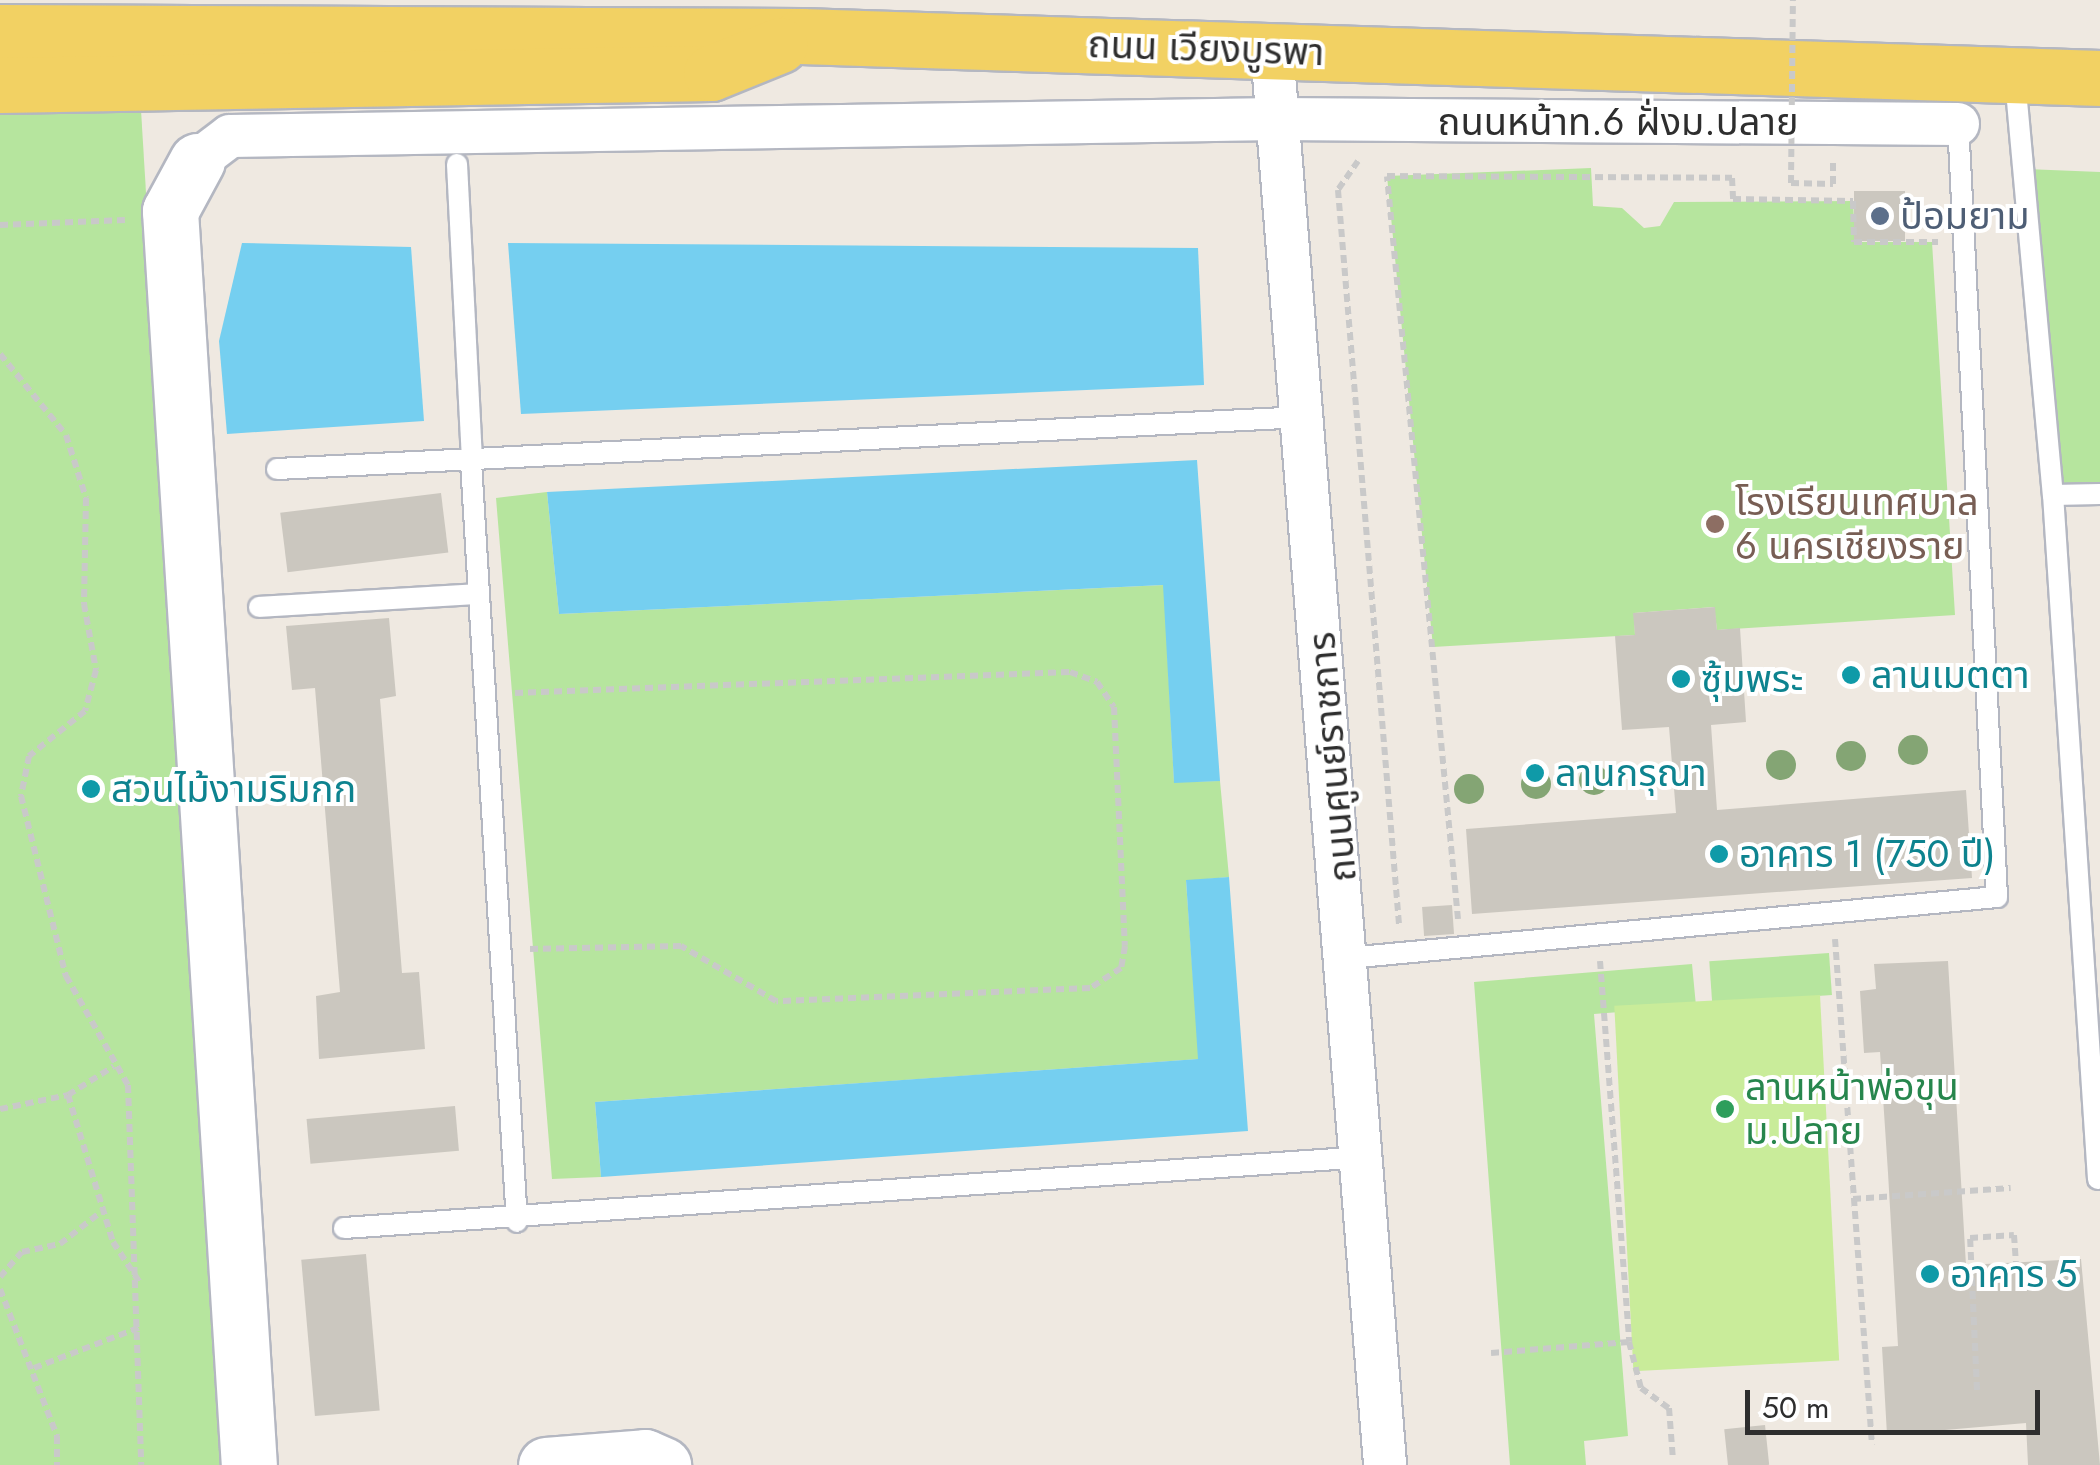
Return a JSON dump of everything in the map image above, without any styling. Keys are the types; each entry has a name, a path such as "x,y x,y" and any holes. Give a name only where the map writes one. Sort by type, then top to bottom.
{"main road":[{"name":"ถนน เวียงบูรพา","path":"0,32 311,28 801,36 1272,50 1956,100 2015,77 2100,78"},
{"path":"0,85 712,73 801,36"}],"street":[{"name":"ถนนศูนย์ราชการ","path":"1272,50 1364,1157 1385,1465"},
{"name":"ถนนหน้าท.6 ฝั่งม.ปลาย","path":"197,160 230,136 1278,120 1956,100"},
{"path":"197,160 171,220 250,1465"},
{"path":"546,1465 645,1457 663,1465"}],"lane":[{"path":"2015,77 2053,495 2098,1179"},
{"path":"1348,958 1997,897 1956,100"},
{"path":"458,164 483,694 517,1222"},
{"path":"277,469 1304,417"},
{"path":"2053,495 2100,494"},
{"path":"260,607 479,594"},
{"path":"344,1228 517,1222 1364,1157"}],"path":[{"path":"1793,0 1790,183 1833,184"},
{"path":"1368,153 1338,190 1391,851 1408,938"},
{"path":"1775,164 1833,165"},
{"path":"1460,941 1388,176 1732,178 1733,200 1852,200 1854,242 1964,242"},
{"path":"0,225 171,220"},
{"path":"0,354 66,435 86,498 84,604 96,670 85,711 29,756 21,796 66,976 128,1085 140,1284 141,1465"},
{"path":"483,694 1070,672 1097,682 1114,707 1125,946 1121,968 1090,988 776,1001 681,946 501,950"},
{"path":"1832,912 1872,1445"},
{"path":"1599,950 1629,1342 1641,1388 1669,1408 1673,1460"},
{"path":"0,1109 68,1094 114,1066"},
{"path":"68,1094 102,1212 140,1284"},
{"path":"1853,1199 2011,1188"},
{"path":"0,1277 22,1252 60,1244 102,1212"},
{"path":"1978,1390 1970,1238 2014,1235 2016,1262"},
{"path":"0,1289 58,1436 57,1465"},
{"path":"34,1368 141,1327"},
{"path":"1492,1353 1629,1342"}],"green space":[{"name":"สวนไม้งามริมกก","path":"141,110 223,1465 0,1465 0,113"},
{"path":"1591,168 1593,206 1622,208 1644,228 1660,226 1674,202 1853,201 1855,242 1932,242 1955,615 1717,630 1714,607 1634,613 1635,635 1433,647 1387,176"},
{"path":"2023,169 2100,172 2100,494 2053,495"},
{"path":"547,492 559,614 1164,585 1174,782 1220,781 1229,877 1186,881 1199,1059 595,1102 601,1177 552,1179 496,498"},
{"path":"1829,953 1832,995 1712,1003 1709,961"},
{"path":"1692,964 1696,1006 1594,1014 1628,1436 1584,1441 1586,1465 1510,1465 1474,982"},
{"name":"ลานหน้าพ่อขุน ม.ปลาย","path":"1820,995 1839,1360 1633,1371 1614,1006"}],"water":[{"path":"242,243 411,247 424,421 227,434 219,341"},
{"path":"508,243 1198,248 1204,385 521,414"},
{"path":"1197,460 1220,781 1174,783 1163,585 559,614 547,492"},
{"path":"1229,877 1248,1131 601,1177 595,1102 1198,1059 1186,880"}],"building":[{"name":"ป้อมยาม","path":"1854,191 1905,191 1905,241 1854,241"},
{"path":"441,493 448,553 288,572 280,513"},
{"name":"อาคาร 1 (750 ปี)","path":"1715,607 1717,630 1740,628 1746,722 1711,725 1717,810 1966,790 1972,878 1472,914 1466,829 1676,813 1669,727 1622,730 1615,636 1635,635 1633,613"},
{"path":"389,618 396,696 380,699 402,973 419,972 425,1049 319,1059 316,996 340,992 315,688 292,690 286,626"},
{"path":"1452,905 1454,934 1424,936 1422,907"},
{"path":"1948,961 1966,1265 2081,1259 2100,1465 2028,1465 2026,1423 1887,1435 1882,1347 1898,1346 1888,1173 1880,1052 1864,1053 1860,991 1876,989 1874,964"},
{"path":"455,1106 459,1151 310,1164 307,1119"},
{"path":"366,1254 380,1410 315,1416 301,1260"},
{"path":"1765,1425 1769,1465 1728,1465 1724,1429"}],"place":[{"name":"ป้อมยาม","path":"1880,216"},
{"name":"โรงเรียนเทศบาล 6 นครเชียงราย","path":"1715,524"},
{"name":"ลานเมตตา","path":"1851,675"},
{"name":"ซุ้มพระ","path":"1681,679"},
{"name":"ลานกรุณา","path":"1535,773"},
{"name":"สวนไม้งามริมกก","path":"91,789"},
{"name":"อาคาร 1 (750 ปี)","path":"1719,854"},
{"name":"ลานหน้าพ่อขุน ม.ปลาย","path":"1725,1109"},
{"name":"อาคาร 5","path":"1930,1274"}]}
